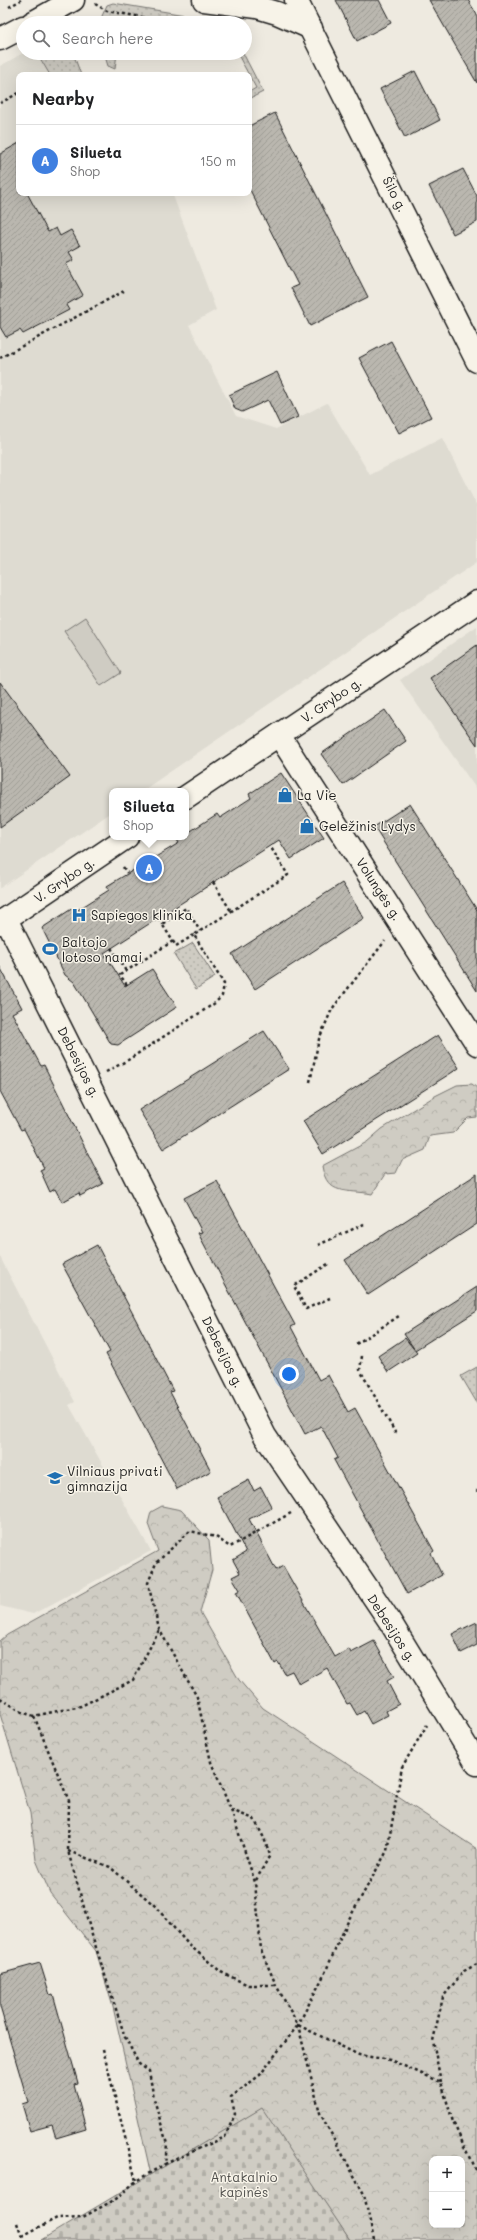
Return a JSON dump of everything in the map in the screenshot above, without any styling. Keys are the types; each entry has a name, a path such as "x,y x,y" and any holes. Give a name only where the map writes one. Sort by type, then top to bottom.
{"street":[{"path":"44,16 73,0"},
{"path":"204,0 266,4 277,13 311,28"},
{"name":"Šilo g.","path":"296,0 477,361"},
{"path":"0,40 16,32"},
{"name":"V. Grybo g.","path":"189,795 477,602"},
{"name":"Volungės g.","path":"279,735 401,923 477,1044"},
{"name":"V. Grybo g.","path":"3,921 123,840"},
{"name":"Debesijos g.","path":"3,921 88,1081 265,1436 389,1620 477,1764"}],"path":[{"path":"90,0 107,11 136,16"},
{"path":"0,103 16,95"},
{"path":"0,358 124,291"},
{"path":"158,918 176,946 194,935 288,874 270,846"},
{"path":"213,882 231,911"},
{"path":"162,924 186,908 200,931"},
{"path":"310,1082 319,1039 332,1009 401,923"},
{"path":"88,1081 128,1060 215,1003 222,996 224,984 194,935"},
{"path":"127,985 120,975 173,941"},
{"path":"111,948 126,971"},
{"path":"318,1245 364,1224"},
{"path":"328,1264 294,1286 306,1309 330,1298"},
{"path":"356,1344 399,1316"},
{"path":"362,1356 360,1370 396,1434"},
{"path":"309,1503 230,1547 216,1537 190,1531 156,1563 148,1584 159,1629 197,1697 211,1762 231,1810 255,1882 261,1950 276,1985 298,2025 320,2113 364,2194 374,2240"},
{"path":"0,1698 22,1712 34,1716 81,1706 133,1680 159,1629"},
{"path":"22,2236 57,2218 83,2217 116,2199 136,2181 165,2164 225,2137 235,2114 231,2097 260,2075 298,2025 323,1977 349,1919 387,1851 402,1767 440,1704"},
{"path":"34,1716 68,1801 68,1851 91,1932 125,2037 139,2064 149,2071 154,2099 167,2144 165,2164"},
{"path":"231,1810 254,1819 264,1838 270,1855 255,1882"},
{"path":"68,1851 110,1867 154,1905 188,1944 221,1972 248,1985 276,1985"},
{"path":"477,1964 464,1971 443,1997 433,2041 441,2082 453,2122 477,2174"},
{"path":"298,2025 359,2055 390,2060 441,2082"},
{"path":"103,2049 136,2181"},
{"path":"17,2223 23,2240"}],"shaded area":[{"path":"16,57 16,60 41,60 48,72 16,72 16,196 173,196 216,310 189,325 236,416 276,429 327,403 370,475 442,438 477,506 477,562 146,788 109,788 109,814 0,888 0,66"},
{"path":"477,626 477,790 400,680"},
{"name":"Vilniaus privati gimnazija","path":"0,1257 75,1402 69,1405 151,1551 33,1614 0,1606"}],"green space":[{"path":"113,3 191,16 102,16 107,5"},
{"path":"41,60 76,60 80,72 48,72"},
{"path":"106,60 116,60 115,69 108,66"},
{"path":"241,60 247,60 263,92 252,98 252,90 256,88 252,81 252,72 247,72"},
{"path":"85,617 121,673 101,686 64,631"},
{"path":"193,943 215,977 196,989 174,954"},
{"path":"472,1084 477,1088 477,1117 468,1118 453,1133 430,1136 425,1150 402,1160 396,1173 385,1174 372,1194 340,1190 329,1183 322,1166 367,1142 382,1129 435,1096 457,1085"},
{"path":"477,1367 477,1403 461,1376"},
{"path":"162,1506 181,1510 209,1540 212,1570 200,1612 239,1680 263,1708 477,1849 477,2240 350,2240 261,2109 151,2175 113,2007 96,1951 50,1893 36,1860 30,1813 0,1714 0,1641 7,1635 158,1551 148,1524 151,1512"},
{"name":"Antakalnio kapinės","path":"262,2108 350,2240 41,2240"}],"building":[{"path":"336,0 379,0 391,23 357,41"},
{"path":"429,0 468,0 477,15 477,83"},
{"path":"415,71 440,120 405,138 380,89"},
{"path":"275,113 368,297 310,326 291,288 298,285 252,194 252,124"},
{"path":"16,145 16,196 29,196 48,232 56,228 60,236 71,230 80,246 69,252 74,260 66,264 83,295 66,305 69,310 23,334 20,330 6,337 0,327 0,154"},
{"path":"463,169 477,196 477,222 453,234 429,186"},
{"path":"391,341 431,417 399,433 359,358"},
{"path":"277,372 298,417 280,425 268,400 242,412 235,409 229,395"},
{"path":"477,645 477,745 430,678"},
{"path":"0,682 70,777 0,827"},
{"path":"385,710 406,741 343,785 321,754"},
{"path":"281,773 324,838 291,859 279,840 104,953 125,986 152,969 177,1007 118,1045 111,1044 74,982 65,975 42,928 73,908 76,911 109,890 107,886 179,843 177,840 189,840 189,832 217,814 220,818 251,798 249,794"},
{"path":"410,804 477,910 477,991 374,827"},
{"path":"342,883 364,918 255,989 232,954"},
{"path":"0,967 22,1008 12,1013 41,1066 44,1065 103,1184 80,1196 79,1193 62,1202 55,1189 50,1192 40,1170 44,1168 24,1129 21,1130 0,1091"},
{"path":"264,1031 289,1069 163,1149 139,1110"},
{"path":"438,1035 459,1068 323,1154 303,1121"},
{"path":"477,1174 477,1224 368,1295 345,1260"},
{"path":"217,1181 295,1325 291,1327 319,1380 328,1375 348,1412 355,1408 434,1551 431,1553 442,1575 407,1594 334,1460 338,1458 321,1426 305,1434 198,1233 202,1232 184,1198"},
{"path":"97,1245 173,1391 170,1392 211,1471 177,1489 106,1354 110,1352 62,1264"},
{"path":"477,1287 477,1311 415,1350 404,1334"},
{"path":"405,1338 417,1353 388,1372 378,1356"},
{"path":"249,1480 254,1491 261,1487 272,1508 249,1519 276,1570 283,1566 335,1657 349,1649 351,1653 374,1641 394,1677 387,1681 399,1704 386,1711 388,1715 371,1724 364,1711 357,1715 350,1703 347,1704 327,1668 299,1684 292,1671 285,1674 278,1662 275,1664 236,1592 240,1590 232,1577 240,1573 233,1560 246,1552 217,1497"},
{"path":"477,1622 477,1645 461,1653 452,1634"},
{"path":"40,1963 50,1995 53,1994 78,2083 74,2084 86,2129 56,2138 52,2125 30,2131 22,2104 28,2102 0,2007 0,1974"}],"place":[{"name":"La Vie","path":"285,795"},
{"name":"Geležinis Lydys","path":"307,826"},
{"name":"Silueta","path":"149,868"},
{"name":"Sapiegos klinika","path":"79,915"},
{"name":"Baltojo lotoso namai","path":"50,949"},
{"name":"Vilniaus privati gimnazija","path":"55,1478"}]}
